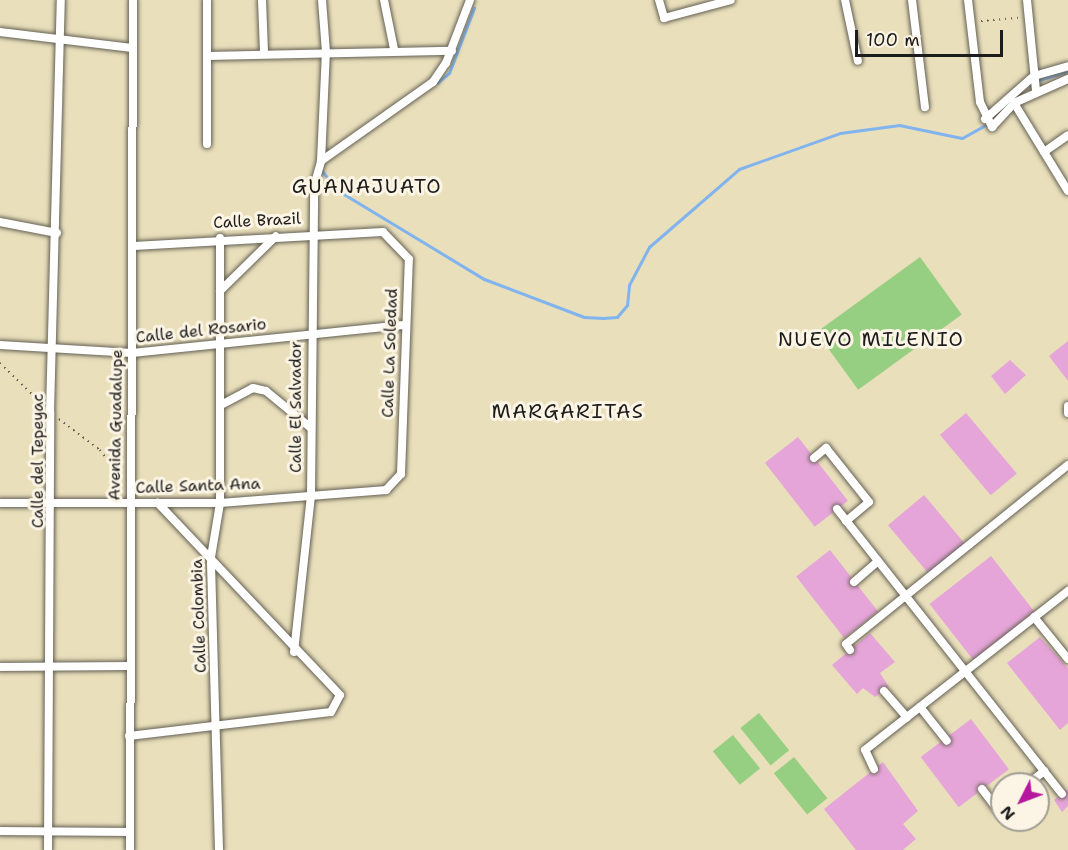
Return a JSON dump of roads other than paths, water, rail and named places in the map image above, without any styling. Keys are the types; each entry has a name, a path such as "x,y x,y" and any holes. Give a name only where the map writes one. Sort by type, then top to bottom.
{"street":[{"name":"Calle del Tepeyac","path":"48,850 54,503 50,412 56,347 61,0"},
{"name":"Avenida Guadalupe","path":"130,850 128,666 134,246 133,0"},
{"path":"207,0 207,144"},
{"path":"262,0 264,53"},
{"name":"Calle El Salvador","path":"294,652 311,495 310,335 317,233 314,186 321,161 326,52 322,0"},
{"path":"384,0 394,50"},
{"path":"321,161 433,82 452,51 470,0"},
{"path":"659,0 664,18 731,0"},
{"path":"845,0 858,61"},
{"path":"912,0 925,107"},
{"path":"968,0 985,119 992,127 1014,103 1036,90 1068,79"},
{"path":"1027,0 1036,90"},
{"path":"0,32 132,48"},
{"path":"207,56 394,50 452,51"},
{"path":"985,119 1034,76 1068,66"},
{"path":"1014,103 1068,191"},
{"path":"1044,152 1068,135"},
{"path":"0,222 57,233"},
{"name":"Calle Brazil","path":"134,246 220,238 383,232"},
{"name":"Calle La Soledad","path":"383,232 409,259 404,325 401,474 395,485"},
{"path":"220,291 276,236"},
{"name":"Calle Colombia","path":"219,850 219,727 211,556 220,503 220,238"},
{"name":"Calle del Rosario","path":"0,345 132,353 404,325"},
{"path":"221,405 253,388 266,391 311,428"},
{"path":"1068,406 1068,413"},
{"path":"814,458 826,448 869,502 846,521"},
{"path":"850,650 846,644 1068,465"},
{"name":"Calle Santa Ana","path":"0,503 220,503 395,485"},
{"path":"129,736 331,712 340,695 294,652 211,556 158,503"},
{"path":"837,509 1062,794"},
{"path":"854,582 878,561"},
{"path":"874,769 865,750 1068,591"},
{"path":"1034,617 1068,659"},
{"path":"0,667 128,666"},
{"path":"884,691 907,717"},
{"path":"920,707 947,741"},
{"path":"982,789 990,799"},
{"path":"0,831 49,829 130,832"}],"waterway":[{"path":"437,83 449,73 474,8"},
{"path":"1039,80 1068,71"},
{"path":"322,171 337,190 484,279 584,317 603,318 617,317 627,305 629,285 649,247 739,169 840,133 899,125 962,138 984,126"}],"district":[{"name":"GUANAJUATO","path":"367,186"},
{"name":"NUEVO MILENIO","path":"871,339"},
{"name":"MARGARITAS","path":"568,411"}]}
